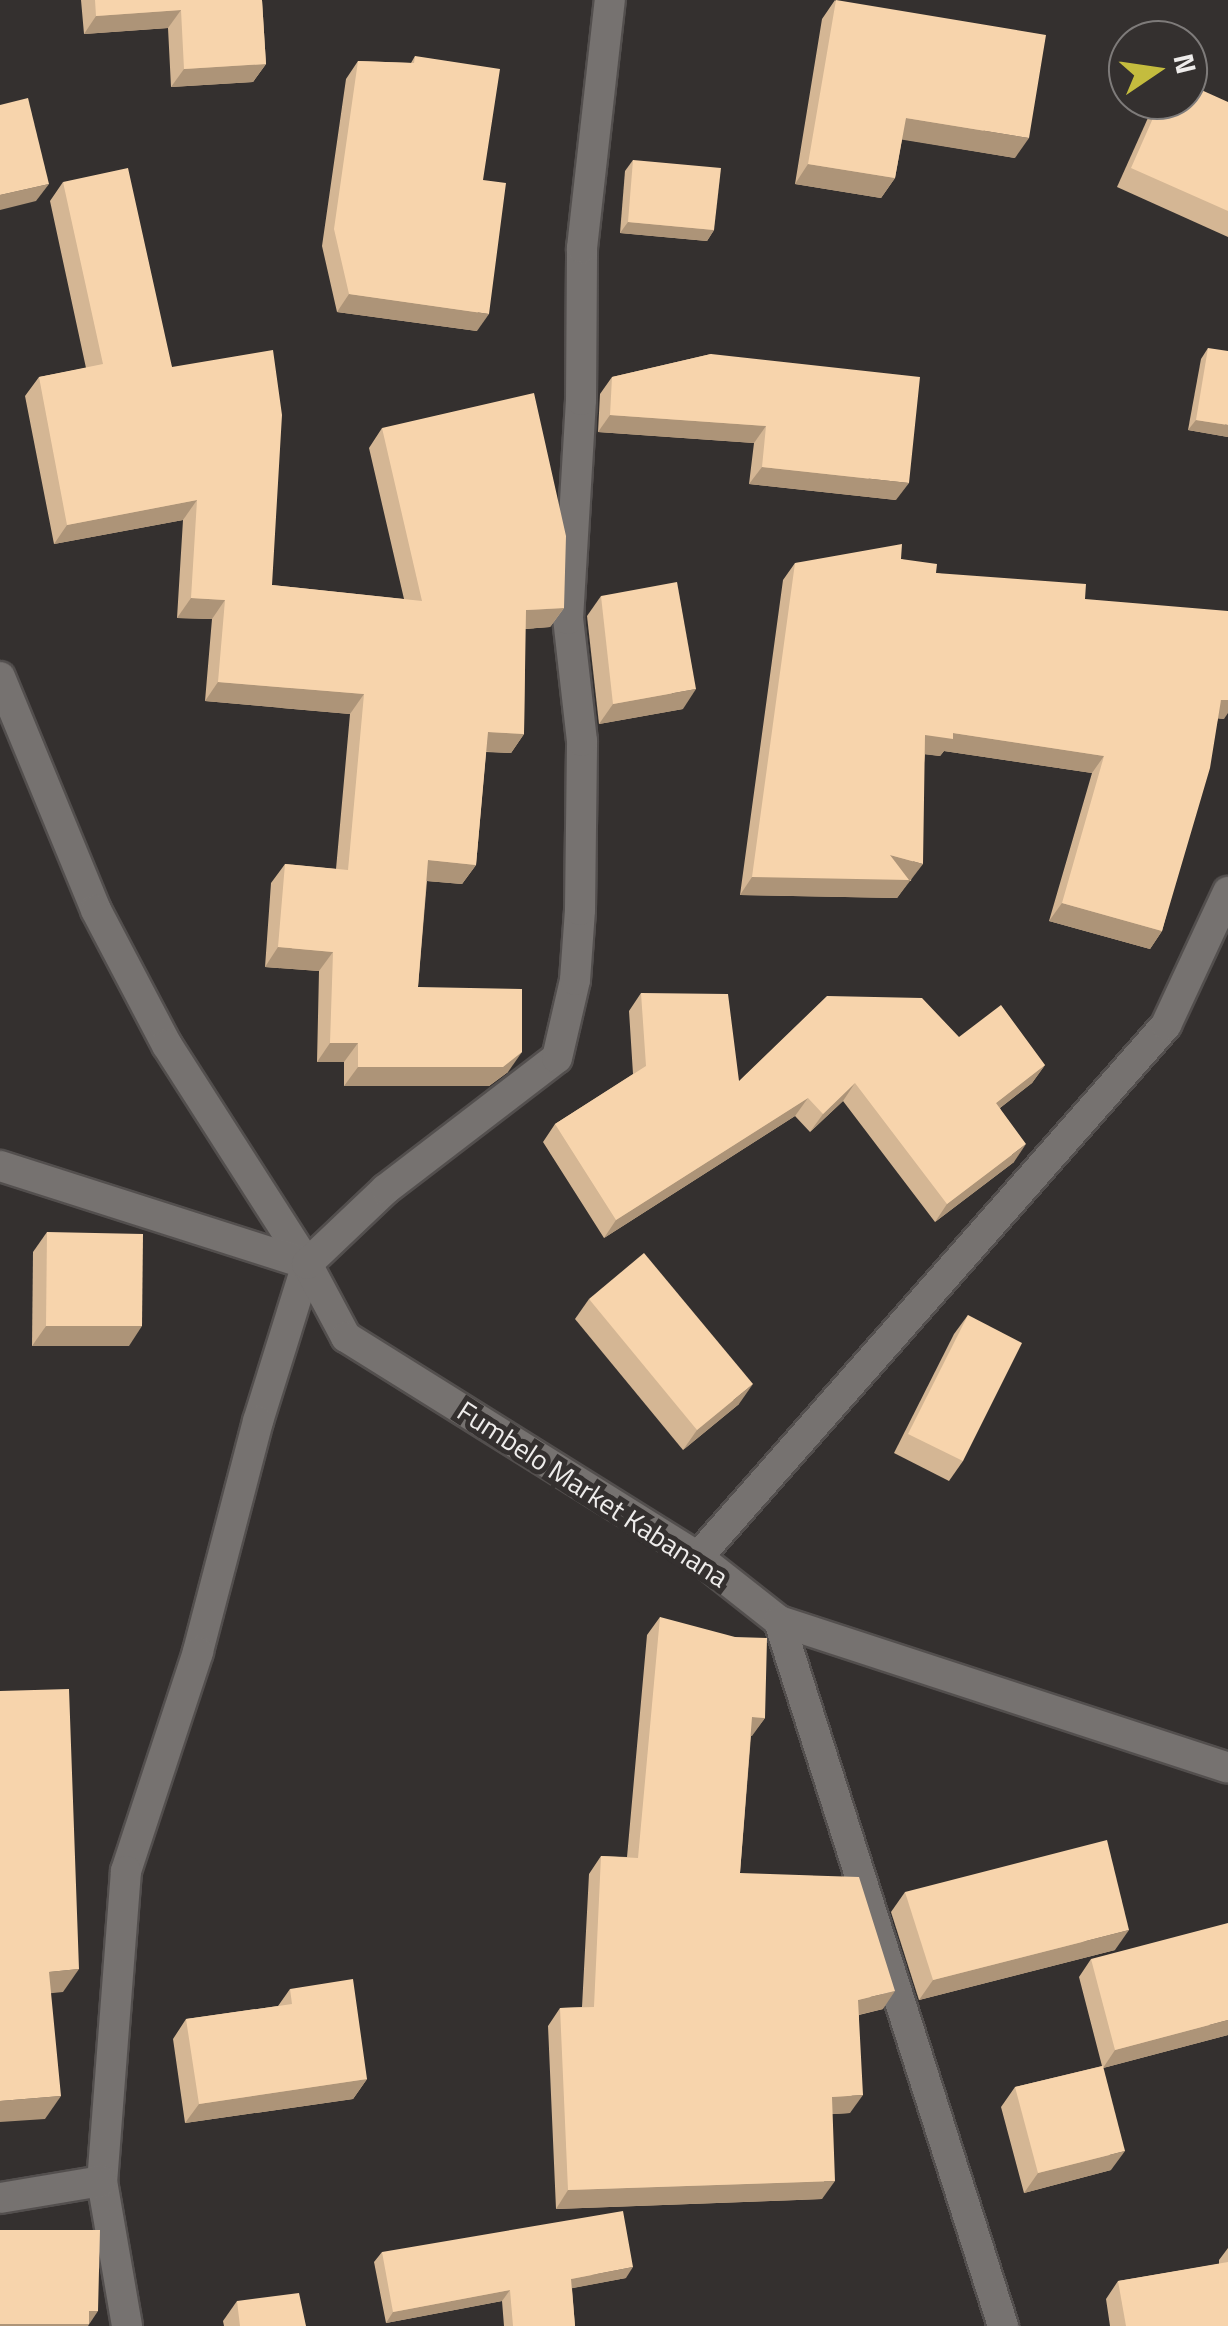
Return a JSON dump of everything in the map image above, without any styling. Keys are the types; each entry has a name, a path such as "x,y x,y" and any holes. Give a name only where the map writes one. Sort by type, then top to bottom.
{"street":[{"path":"127,2326 102,2181 126,1871 198,1652 258,1421 308,1264 386,1189 557,1058 575,980 582,741 568,619 581,400 582,248 610,0"},
{"name":"Fumbelo Market Kabanana","path":"0,677 114,944 167,1045 308,1264 346,1337 698,1558 778,1621 1228,1768"},
{"path":"698,1558 1156,1037 1228,892"},
{"path":"0,1166 308,1264"},
{"path":"778,1621 1003,2326"},
{"path":"0,2198 102,2181"}],"building":[{"path":"95,0 262,0 266,64 184,69 181,10 96,16"},
{"path":"836,0 1046,35 1029,138 906,118 895,178 808,164"},
{"path":"415,56 500,69 483,180 506,183 489,314 349,294 334,229 358,61 414,63"},
{"path":"1208,93 1228,102 1228,211 1131,168 1152,120 1208,120"},
{"path":"28,98 49,184 0,195 0,105"},
{"path":"633,160 721,168 714,230 628,222"},
{"path":"128,168 172,367 273,350 282,415 272,585 422,601 382,428 534,393 566,536 564,608 526,610 524,734 488,732 476,865 428,860 418,987 522,989 522,1052 503,1067 358,1067 358,1043 330,1043 333,952 278,947 285,864 348,870 364,694 218,682 225,600 191,598 197,500 67,525 39,377 103,364 63,182"},
{"path":"1208,348 1228,351 1228,425 1196,420"},
{"path":"711,354 920,377 909,483 762,467 766,426 610,415 612,377"},
{"path":"902,544 901,559 937,564 936,573 1086,584 1085,599 1228,611 1228,700 1221,700 1210,768 1162,931 1062,903 1104,756 953,733 953,739 925,735 923,864 890,855 909,880 752,877 795,563"},
{"path":"677,582 696,689 613,704 601,596"},
{"path":"641,993 728,994 739,1081 827,996 922,998 959,1037 1001,1005 1045,1065 996,1103 1026,1144 947,1204 855,1083 823,1114 808,1098 616,1220 555,1124 646,1066"},
{"path":"47,1232 143,1234 142,1326 46,1326"},
{"path":"644,1253 753,1384 697,1430 589,1299"},
{"path":"968,1315 1022,1343 963,1461 908,1434"},
{"path":"660,1617 735,1637 767,1638 765,1718 752,1717 740,1873 859,1877 895,1991 858,2000 863,2095 832,2097 835,2181 568,2190 560,2008 594,2007 601,1856 638,1858"},
{"path":"69,1689 79,1969 49,1972 61,2096 0,2101 0,1691"},
{"path":"1107,1840 1129,1930 933,1980 905,1892"},
{"path":"1228,1923 1228,2020 1115,2050 1091,1959"},
{"path":"353,1979 367,2079 199,2104 186,2019 292,2004 290,1989"},
{"path":"1103,2066 1125,2151 1038,2173 1015,2087"},
{"path":"623,2211 633,2267 571,2279 575,2326 513,2326 510,2290 393,2312 382,2252"},
{"path":"0,2230 100,2230 98,2311 89,2311 89,2324 0,2324"},
{"path":"1228,2262 1228,2326 1126,2326 1118,2281"},
{"path":"299,2293 306,2326 240,2326 237,2301"}]}
